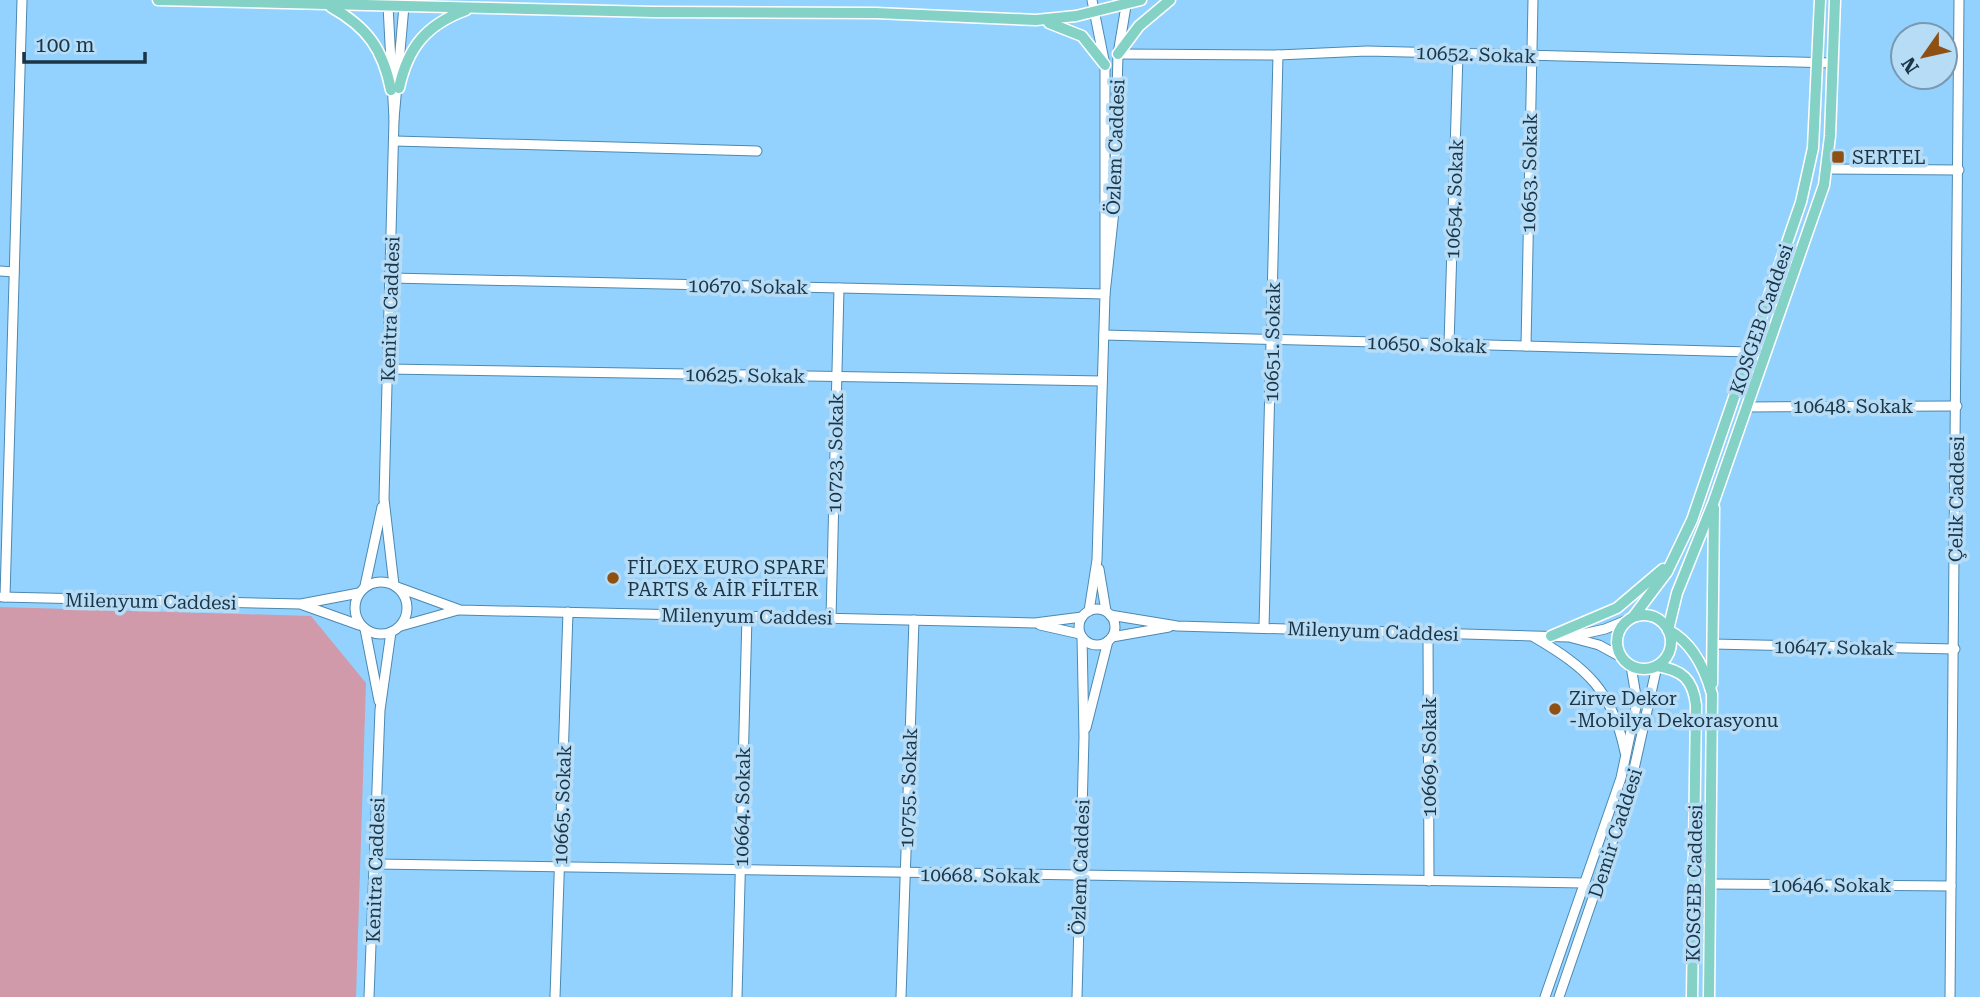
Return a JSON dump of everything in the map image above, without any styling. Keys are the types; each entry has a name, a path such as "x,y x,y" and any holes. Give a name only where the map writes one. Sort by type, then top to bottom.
{"main road":[{"path":"158,0 475,8 876,13 1036,20 1095,12 1141,0"},
{"path":"1118,54 1139,26 1170,0"},
{"name":"KOSGEB Caddesi","path":"1630,618 1663,579 1677,554 1700,499 1808,177 1818,63 1820,0"},
{"name":"KOSGEB Caddesi","path":"1712,694 1695,654 1682,639 1668,630 1680,584 1748,407 1827,169 1835,0"},
{"path":"328,5 355,22 377,45 395,89"},
{"path":"395,89 405,61 417,43 449,18 475,8"},
{"path":"1036,20 1058,25 1082,36 1095,48 1105,65"},
{"name":"KOSGEB Caddesi","path":"1709,997 1714,501"},
{"path":"1551,636 1617,607 1646,586 1677,554"},
{"path":"1653,616 1668,630 1670,650 1657,666 1642,669 1631,666 1621,657 1617,637 1630,618 1653,616"},
{"name":"KOSGEB Caddesi","path":"1657,666 1673,668 1687,677 1696,705 1692,997"}],"street":[{"path":"2,597 22,0"},
{"name":"Özlem Caddesi","path":"1085,614 1097,560 1105,294 1105,65 1093,0"},
{"name":"10653. Sokak","path":"1526,346 1533,0"},
{"name":"Çelik Caddesi","path":"1950,997 1959,0"},
{"name":"Özlem Caddesi","path":"1105,294 1114,211 1118,54 1127,2"},
{"name":"Kenitra Caddesi","path":"388,6 395,89"},
{"name":"Kenitra Caddesi","path":"384,499 395,89 404,6"},
{"name":"10652. Sokak","path":"1118,54 1278,55 1367,51 1833,64"},
{"name":"10654. Sokak","path":"1449,344 1458,54"},
{"name":"10651. Sokak","path":"1264,628 1278,55"},
{"path":"395,141 757,151"},
{"path":"1827,169 1959,170"},
{"path":"0,271 14,272"},
{"name":"10670. Sokak","path":"391,278 1105,294"},
{"name":"10723. Sokak","path":"831,618 839,288"},
{"name":"10650. Sokak","path":"1104,335 1750,352"},
{"name":"10625. Sokak","path":"388,369 1102,381"},
{"name":"10648. Sokak","path":"1748,407 1957,406"},
{"path":"384,499 395,586 403,593 407,609 401,626"},
{"path":"380,710 363,627 354,608 362,589 384,499"},
{"name":"Özlem Caddesi","path":"1097,560 1108,613"},
{"path":"302,604 362,589 381,581 460,610"},
{"name":"Milenyum Caddesi","path":"2,597 302,604"},
{"path":"302,604 376,634 391,632 401,626 460,610"},
{"name":"Milenyum Caddesi","path":"460,610 1035,623"},
{"name":"10665. Sokak","path":"555,997 568,612"},
{"path":"1108,613 1115,626 1110,639"},
{"path":"1035,623 1085,614 1108,613 1177,626"},
{"path":"1081,635 1079,625 1085,614"},
{"name":"10664. Sokak","path":"737,997 747,616"},
{"name":"Milenyum Caddesi","path":"1569,637 1605,629 1630,618"},
{"name":"10755. Sokak","path":"901,997 914,620"},
{"path":"1035,623 1081,635 1091,645 1177,626"},
{"name":"Milenyum Caddesi","path":"1177,626 1569,637 1599,645 1621,657"},
{"path":"380,710 391,632"},
{"name":"10669. Sokak","path":"1428,633 1429,881"},
{"name":"Özlem Caddesi","path":"1077,997 1084,737 1081,635"},
{"path":"1533,636 1584,669 1602,689 1615,714 1626,757"},
{"name":"Özlem Caddesi","path":"1084,737 1110,639"},
{"name":"10647. Sokak","path":"1713,644 1955,649"},
{"name":"Demir Caddesi","path":"1545,997 1626,757 1637,702 1631,666"},
{"name":"Demir Caddesi","path":"1559,997 1629,796 1657,666"},
{"name":"Kenitra Caddesi","path":"372,994 380,710"},
{"name":"10668. Sokak","path":"375,864 1584,883"},
{"name":"10646. Sokak","path":"1710,884 1951,886"}],"shaded area":[{"path":"0,607 311,616 366,683 356,997 0,997"}],"place":[{"name":"SERTEL","path":"1838,157"},
{"name":"FİLOEX EURO SPARE PARTS & AİR FİLTER","path":"613,578"},
{"name":"Zirve Dekor -Mobilya Dekorasyonu","path":"1555,709"}]}
